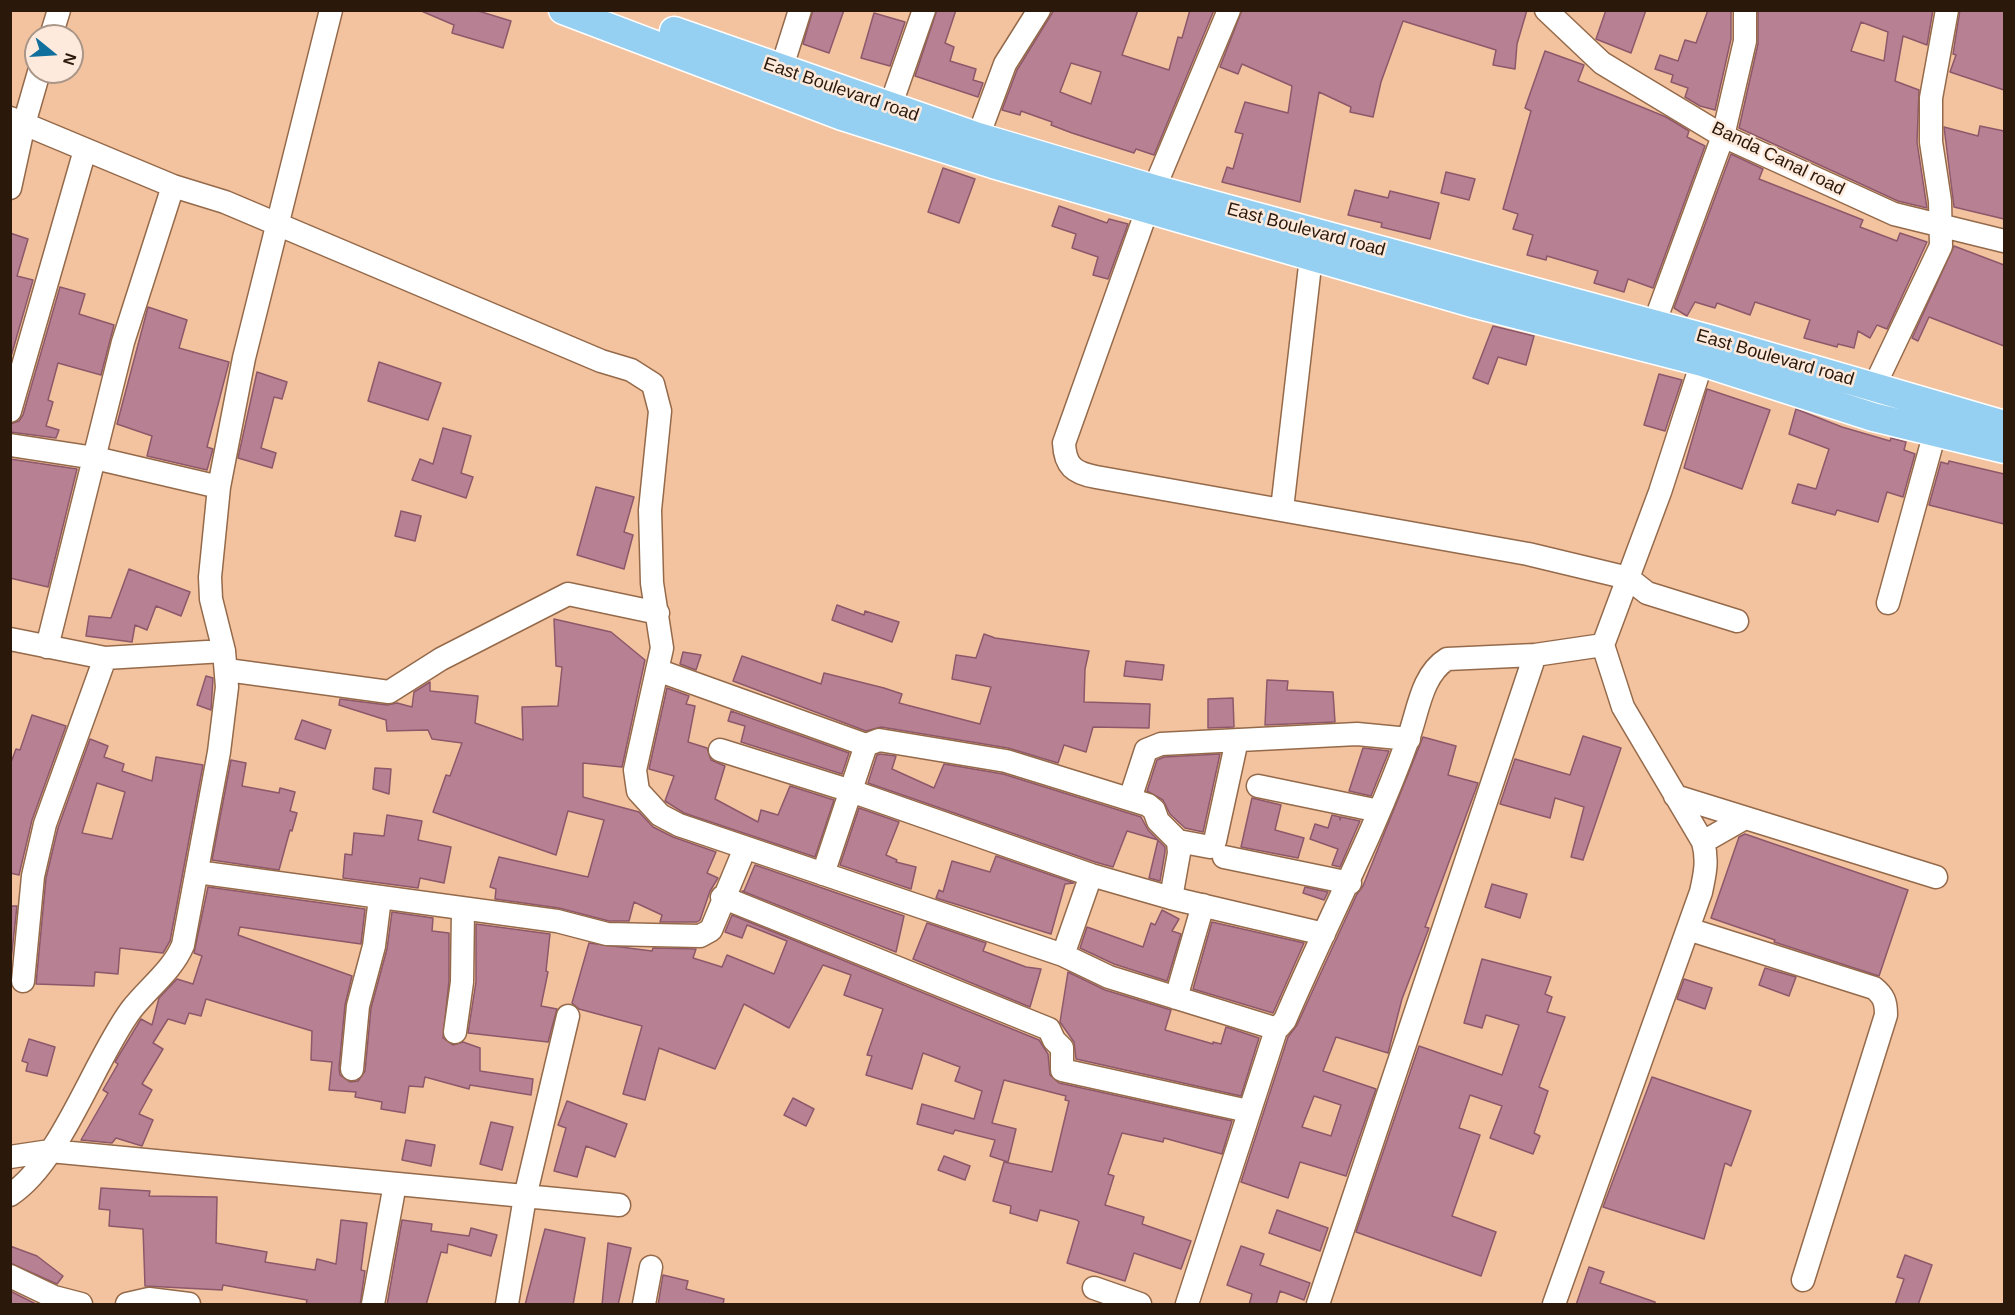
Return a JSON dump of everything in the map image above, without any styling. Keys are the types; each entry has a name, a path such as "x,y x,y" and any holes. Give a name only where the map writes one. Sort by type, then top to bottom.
{"main road":[{"path":"563,10 842,116 1150,199 1311,257 1476,304 1702,362 1873,417 2004,449"},
{"name":"East Boulevard road","path":"616,10 1150,199 1654,324 2004,425"}],"street":[{"path":"10,1194 22,1187 50,1151 131,1010 178,955 197,872 219,752 226,661 211,599 210,577 219,487 244,358 332,10"},
{"path":"781,70 800,10"},
{"path":"890,107 924,10"},
{"path":"978,137 1005,64 1039,10"},
{"path":"1229,10 1150,199 1064,443 1065,458 1069,467 1082,474 1528,554 1628,578 1647,593 1737,621"},
{"name":"Banda Canal road","path":"1546,10 1602,63 1723,136 1894,214 2004,242"},
{"path":"1654,324 1723,136 1745,41 1745,10"},
{"path":"1874,387 1941,246 1940,201 1931,142 1931,98 1947,10"},
{"path":"10,188 16,132 34,84"},
{"path":"16,132 85,150 172,186 225,202 601,361 647,377 656,392 660,411 650,510 652,583 662,648 635,770 638,791 660,815 745,848 1063,955 1109,977 1277,1027"},
{"path":"10,411 17,356 85,150"},
{"path":"47,647 123,342 172,186"},
{"path":"1282,509 1311,257"},
{"path":"1554,1305 1688,929 1706,870 1703,842 1623,707 1603,645 1660,492 1702,362"},
{"path":"1888,603 1935,432"},
{"path":"10,445 95,458 219,487"},
{"path":"10,639 105,658 226,661 389,692 441,659 568,594 658,613"},
{"path":"1187,1305 1277,1027 1285,1020 1350,883 1409,739 1420,700 1437,665 1447,659 1535,655 1603,645"},
{"path":"1318,1305 1535,655"},
{"path":"23,981 33,876 45,824 105,658"},
{"path":"657,670 866,745 879,740 1006,761 1130,799 1148,805 1154,810 1158,821 1179,841 1209,847 1215,841 1237,740"},
{"path":"1130,799 1146,750 1161,744 1357,734 1409,739"},
{"path":"823,874 866,745"},
{"path":"720,750 851,792 1091,875 1171,898 1324,934"},
{"path":"1258,786 1379,811"},
{"path":"1675,796 1935,877"},
{"path":"1703,842 1745,818"},
{"path":"1171,898 1179,841"},
{"path":"197,872 557,921 607,934 700,936 711,930 722,897 745,848"},
{"path":"1224,857 1350,883"},
{"path":"1063,955 1091,875"},
{"path":"722,897 1049,1029 1054,1040 1062,1048 1062,1070 1248,1111"},
{"path":"352,1069 358,1006 374,946 380,898"},
{"path":"1176,998 1203,905"},
{"path":"455,1032 462,982 463,910"},
{"path":"1688,929 1874,988 1886,1003 1886,1015 1803,1280"},
{"path":"507,1305 525,1197 568,1016"},
{"path":"10,1157 50,1151 619,1205"},
{"path":"373,1305 395,1184"},
{"path":"644,1305 651,1267"},
{"path":"10,1276 54,1297 81,1305"},
{"path":"1094,1288 1140,1305"},
{"path":"127,1305 149,1299 189,1305"}],"building":[{"path":"419,10 475,10 511,21 503,48 452,33 454,25"},
{"path":"813,10 844,10 829,53 803,44"},
{"path":"937,10 956,10 945,43 954,47 950,61 976,69 973,80 983,83 978,97 915,76"},
{"path":"1054,10 1138,10 1122,55 1169,70 1178,37 1182,38 1190,10 1214,10 1154,155 1136,149 1134,153 1072,133 1051,125 1052,122 1021,111 1020,115 1002,110 1017,70","holes":["1071,63 1101,72 1091,104 1060,92"]},
{"path":"1242,10 1527,10 1517,44 1515,69 1493,65 1496,50 1403,21 1381,82 1373,117 1350,112 1351,107 1319,92 1300,202 1222,182 1227,167 1233,169 1243,134 1235,132 1245,102 1288,113 1292,86 1242,64 1238,74 1220,67"},
{"path":"1606,10 1646,10 1631,53 1596,39"},
{"path":"1708,10 1731,10 1731,39 1715,110 1700,106 1685,97 1688,88 1671,82 1673,75 1655,69 1660,55 1678,61 1685,40 1696,43"},
{"path":"1758,10 1933,10 1927,45 1903,36 1895,81 1919,90 1917,142 1927,208 1898,201 1739,128 1758,44","holes":["1861,22 1888,32 1884,61 1851,51"]},
{"path":"1960,10 2004,10 2004,90 1950,72 1956,55 1953,54"},
{"path":"874,13 905,22 890,66 861,58"},
{"path":"1545,51 1584,65 1578,81 1666,117 1689,131 1687,137 1705,146 1653,288 1628,279 1624,292 1594,283 1598,271 1547,256 1546,260 1527,255 1533,235 1513,229 1518,214 1503,209 1531,111 1525,108"},
{"path":"1980,126 2004,131 2004,219 1954,207 1944,127 1978,136"},
{"path":"1731,154 1763,169 1759,179 1863,220 1860,227 1897,241 1900,233 1927,242 1887,329 1877,325 1870,338 1858,331 1854,348 1838,344 1837,347 1804,338 1810,320 1755,302 1750,315 1717,303 1715,308 1695,302 1687,316 1674,308"},
{"path":"943,168 975,179 959,223 928,212"},
{"path":"1446,172 1475,179 1469,200 1441,193"},
{"path":"1355,190 1388,198 1390,191 1439,203 1430,239 1381,227 1382,223 1348,215"},
{"path":"1059,206 1107,223 1109,219 1128,224 1108,279 1093,275 1098,257 1072,248 1076,234 1052,226"},
{"path":"10,233 28,239 17,276 33,280 10,360"},
{"path":"1954,246 2004,265 2004,346 1929,317 1918,341 1912,338"},
{"path":"60,287 85,294 79,314 114,325 101,375 58,363 48,400 53,402 46,426 59,430 56,438 10,432 10,424 19,421 23,415"},
{"path":"148,307 187,320 179,348 229,362 207,447 213,449 207,470 147,456 152,436 117,424"},
{"path":"1493,326 1534,336 1526,365 1498,357 1488,384 1473,378"},
{"path":"379,362 441,383 428,420 368,401"},
{"path":"257,372 287,382 282,399 274,397 261,448 276,453 272,468 238,458"},
{"path":"1659,374 1682,380 1665,431 1644,425"},
{"path":"1707,389 1770,410 1742,489 1684,468"},
{"path":"1796,409 1842,427 1890,441 1891,438 1906,442 1904,450 1915,454 1903,497 1887,492 1878,522 1837,510 1835,515 1792,503 1798,484 1816,489 1829,449 1789,434"},
{"path":"443,428 471,436 461,473 473,477 466,498 412,480 420,459 433,464"},
{"path":"10,459 77,469 48,587 10,578"},
{"path":"1949,461 2004,474 2004,524 1929,505 1941,462 1948,464"},
{"path":"596,487 634,497 624,532 633,535 624,569 577,555"},
{"path":"401,511 421,516 415,541 395,536"},
{"path":"129,569 190,592 181,616 156,606 147,630 135,625 132,642 86,636 89,616 111,618"},
{"path":"837,605 864,615 865,611 899,622 892,642 832,620"},
{"path":"554,619 611,632 645,660 622,767 583,763 583,797 639,812 653,827 673,837 716,852 707,873 718,878 710,891 700,920 697,922 660,922 662,915 634,902 629,921 609,921 559,908 495,899 496,889 490,887 499,857 588,877 604,820 568,811 556,855 433,812 446,775 450,776 462,743 432,739 428,730 387,731 386,720 339,705 340,699 387,705 397,703 412,707 414,692 430,682 430,691 478,696 475,723 523,740 522,707 558,706 562,667 556,666"},
{"path":"984,634 995,638 1089,651 1085,669 1084,702 1150,704 1149,728 1093,727 1086,752 1064,745 1058,763 1008,748 881,727 866,731 733,681 742,656 821,684 824,673 884,688 902,694 899,703 980,724 991,687 952,679 956,655 976,658"},
{"path":"683,652 701,655 696,670 680,664"},
{"path":"1126,661 1164,665 1162,680 1124,676"},
{"path":"206,676 213,678 211,710 197,705"},
{"path":"1267,680 1288,681 1287,690 1333,692 1335,722 1265,725"},
{"path":"667,688 689,696 686,704 695,706 688,742 707,748 711,760 725,766 715,799 758,822 761,810 778,815 790,786 834,800 815,857 684,813 665,801 674,776 649,769"},
{"path":"1233,698 1234,727 1208,728 1208,699"},
{"path":"731,711 849,753 842,774 741,742 745,726 728,721"},
{"path":"32,715 66,726 32,820 19,875 10,873 10,765 16,749 20,750"},
{"path":"302,720 331,730 325,749 295,739"},
{"path":"1583,736 1621,748 1583,860 1571,857 1584,807 1555,798 1550,818 1500,804 1515,759 1570,775"},
{"path":"1423,737 1456,746 1448,775 1478,783 1425,927 1429,928 1402,999 1388,1053 1336,1037 1323,1071 1376,1089 1346,1176 1300,1162 1288,1198 1241,1182 1288,1037 1297,1025 1357,894 1363,886","holes":["1314,1096 1341,1105 1331,1136 1302,1127"]},
{"path":"90,739 108,746 104,757 124,764 122,771 152,781 156,757 203,765 170,941 163,953 120,948 118,974 95,972 94,986 36,984 46,878 58,828","holes":["97,783 125,792 112,839 82,833"]},
{"path":"1363,748 1389,751 1371,796 1349,791"},
{"path":"1220,754 1203,832 1185,828 1170,814 1163,800 1147,791 1157,760 1164,757"},
{"path":"877,755 896,756 892,769 934,788 944,764 1003,774 1141,817 1148,830 1158,840 1127,831 1113,867 1095,862 868,783"},
{"path":"231,760 246,763 242,786 279,793 280,788 295,792 290,811 297,813 279,870 212,860"},
{"path":"375,768 391,769 389,794 373,789"},
{"path":"1252,798 1281,805 1275,830 1304,838 1298,858 1241,847"},
{"path":"859,808 899,822 886,855 897,860 896,862 916,867 911,889 840,865"},
{"path":"387,815 422,821 418,840 451,847 444,883 420,878 418,888 343,878 345,854 352,855 354,833 384,836"},
{"path":"1332,815 1340,817 1340,820 1341,817 1360,821 1340,867 1332,865 1338,849 1310,839 1315,824 1328,828"},
{"path":"1745,834 1908,890 1879,976 1774,942 1775,940 1711,918 1739,837"},
{"path":"1158,840 1165,847 1160,881 1149,878"},
{"path":"996,856 1074,883 1065,884 1051,934 936,898 939,890 943,892 952,861 990,872"},
{"path":"755,865 904,916 896,952 742,891"},
{"path":"1492,884 1527,894 1520,918 1485,907"},
{"path":"208,887 365,909 361,944 240,927 238,935 352,976 345,1005 339,1068 340,1075 350,1082 358,1081 365,1071 371,1008 387,949 392,912 433,918 432,931 449,933 449,981 443,1038 453,1045 463,1042 480,1048 480,1071 533,1079 531,1095 470,1085 469,1089 425,1077 423,1087 409,1086 405,1113 381,1109 382,1102 355,1097 356,1092 329,1090 332,1062 311,1060 312,1031 206,999 201,1016 189,1013 185,1024 168,1019 153,1043 163,1049 142,1084 152,1090 139,1114 153,1120 142,1146 116,1138 112,1143 81,1140 108,1093 103,1090 118,1064 115,1062 141,1019 152,1025 159,998 177,979 193,984 202,956 194,953"},
{"path":"1305,887 1328,892 1324,900 1303,893"},
{"path":"10,906 17,906 10,970"},
{"path":"1162,910 1179,919 1172,931 1181,934 1167,981 1114,964 1080,948 1087,927 1143,947 1151,923 1155,925"},
{"path":"732,915 1039,1040 1048,1054 1050,1075 1059,1083 1232,1121 1222,1154 1164,1138 1163,1142 1122,1133 1108,1174 1114,1176 1105,1205 1144,1217 1142,1224 1191,1241 1181,1269 1134,1253 1125,1281 1067,1263 1079,1222 1077,1220 1040,1210 1037,1221 1010,1213 1011,1206 993,1201 1004,1162 1052,1172 1069,1101 1065,1100 1066,1096 1004,1080 992,1123 1016,1129 1008,1162 990,1156 995,1140 955,1130 953,1134 917,1124 922,1104 974,1119 982,1091 955,1081 960,1067 923,1053 912,1089 866,1075 872,1056 867,1055 883,1009 844,995 851,975 823,965 789,1028 744,1004 715,1069 659,1048 645,1100 623,1094 642,1026 579,1009 572,1003 589,943 652,951 653,948 696,949 693,958 722,967 727,955 774,974 787,941 747,925 742,938 725,932"},
{"path":"1212,922 1304,943 1273,1013 1193,989"},
{"path":"927,923 986,943 983,951 1026,967 1041,969 1030,1007 913,959"},
{"path":"476,924 550,934 546,971 548,972 541,1006 557,1009 548,1042 468,1033 476,982"},
{"path":"1482,959 1551,977 1545,994 1552,997 1547,1012 1565,1017 1539,1087 1548,1091 1534,1133 1540,1136 1533,1154 1490,1138 1502,1106 1470,1095 1459,1128 1480,1135 1452,1216 1496,1232 1481,1276 1356,1232 1419,1046 1502,1075 1519,1025 1486,1015 1482,1028 1464,1023"},
{"path":"1765,968 1796,977 1789,996 1759,985"},
{"path":"1068,972 1105,990 1171,1010 1165,1030 1213,1044 1213,1042 1221,1044 1226,1027 1259,1038 1241,1096 1076,1059 1074,1042 1060,1022"},
{"path":"1684,979 1712,988 1705,1009 1677,999"},
{"path":"29,1039 55,1047 47,1076 26,1071 28,1063 22,1061"},
{"path":"1652,1077 1751,1111 1731,1166 1725,1163 1704,1239 1603,1207"},
{"path":"793,1098 814,1109 806,1126 784,1115"},
{"path":"567,1101 627,1124 615,1157 586,1146 577,1177 554,1171 566,1128 558,1125"},
{"path":"491,1122 513,1127 502,1170 480,1164"},
{"path":"406,1140 435,1145 431,1166 402,1160"},
{"path":"944,1156 970,1166 965,1180 938,1170"},
{"path":"101,1188 150,1191 149,1196 217,1197 216,1243 267,1252 265,1262 315,1270 317,1259 336,1264 341,1220 367,1223 361,1270 365,1271 360,1305 306,1305 307,1300 223,1285 222,1290 145,1286 143,1229 109,1226 110,1210 99,1209"},
{"path":"1277,1210 1328,1228 1320,1251 1269,1233"},
{"path":"402,1220 432,1224 431,1231 469,1236 471,1228 497,1235 491,1256 448,1244 447,1253 441,1252 426,1305 387,1305"},
{"path":"545,1229 585,1238 573,1305 525,1305"},
{"path":"608,1243 631,1248 618,1305 602,1305"},
{"path":"10,1246 37,1256 63,1276 57,1284 10,1263"},
{"path":"1241,1246 1264,1254 1260,1265 1310,1283 1304,1300 1280,1291 1276,1305 1249,1305 1252,1294 1227,1285"},
{"path":"1905,1255 1932,1265 1918,1305 1895,1305 1904,1279 1897,1277"},
{"path":"1589,1267 1604,1272 1600,1283 1655,1302 1655,1305 1576,1305"},
{"path":"663,1275 688,1281 686,1289 724,1299 723,1305 658,1305"},
{"path":"10,1291 38,1305 10,1305"}]}
